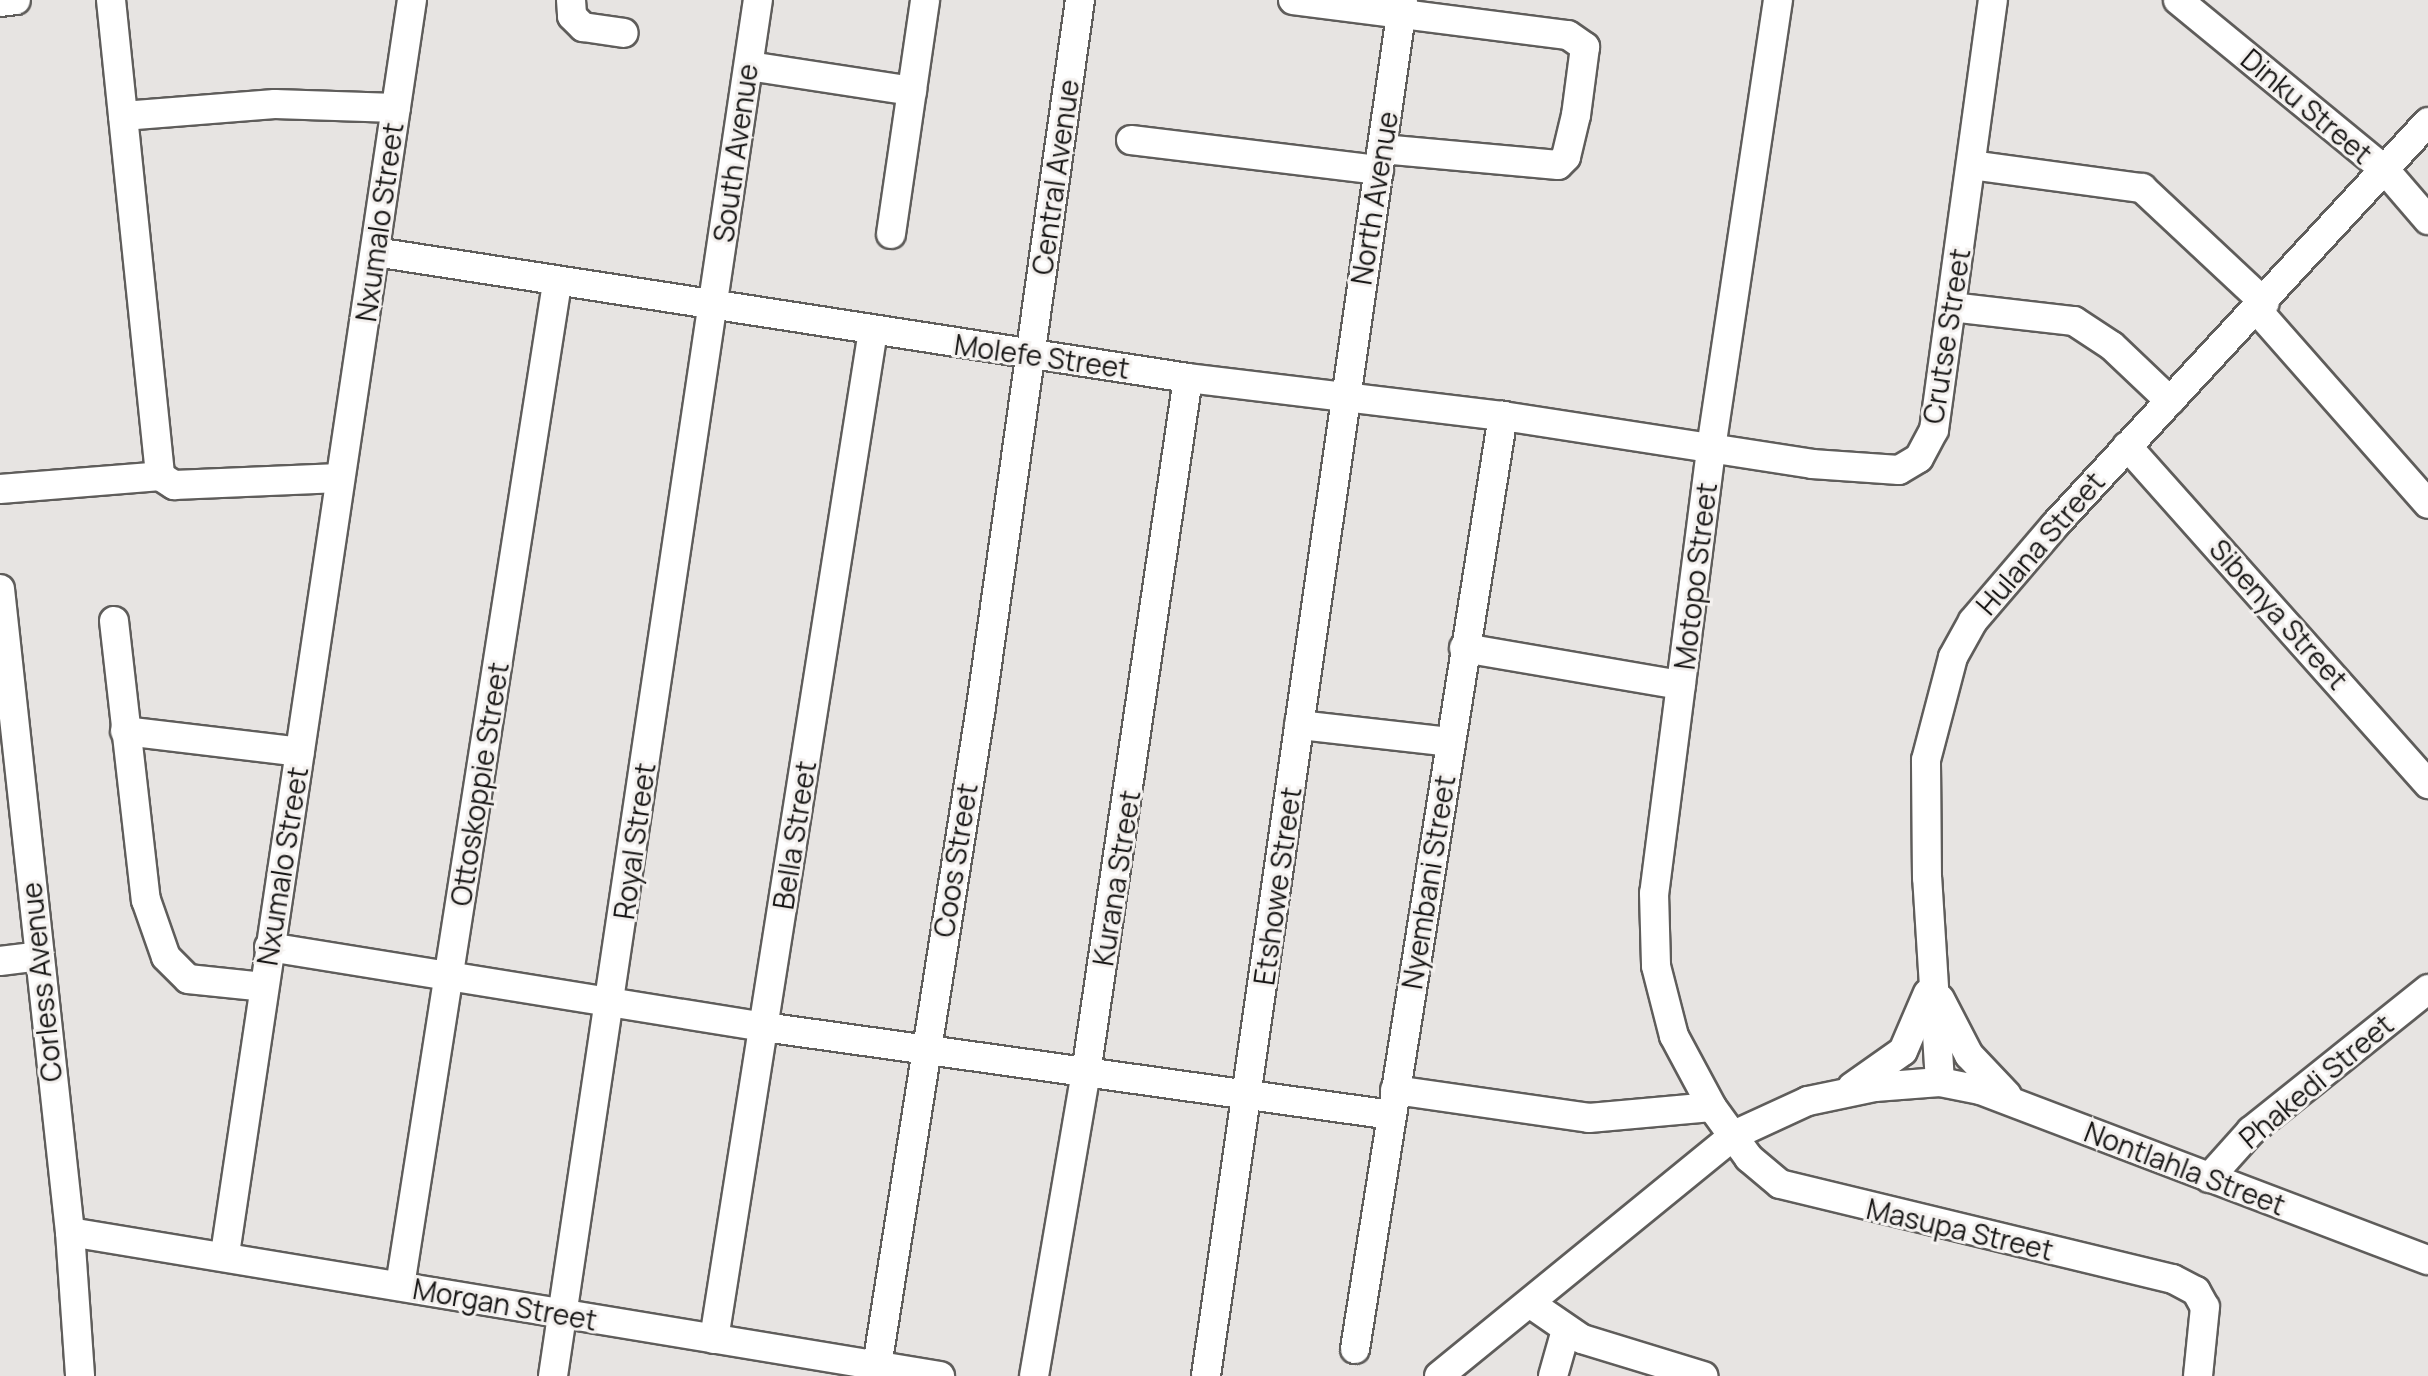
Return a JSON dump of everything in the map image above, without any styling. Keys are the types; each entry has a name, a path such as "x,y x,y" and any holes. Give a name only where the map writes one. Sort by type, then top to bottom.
{"street":[{"path":"0,2 16,0"},
{"path":"111,0 160,476"},
{"name":"Nxumalo Street","path":"225,1254 412,0"},
{"path":"571,0 572,16 583,27 624,33"},
{"name":"South Avenue","path":"713,306 758,0"},
{"path":"891,234 925,0"},
{"name":"Central Avenue","path":"1030,353 1080,0"},
{"path":"1131,140 1381,160 1558,165 1566,157 1586,55 1582,42 1568,35 1402,8 1293,0"},
{"name":"Motopo Street","path":"1734,1135 1712,1107 1674,1036 1655,948 1654,893 1711,450 1778,0"},
{"name":"Crutse Street","path":"1711,450 1883,472 1908,467 1919,458 1934,430 1993,0"},
{"name":"Dinku Street","path":"2178,0 2385,170 2428,220"},
{"name":"North Avenue","path":"1344,396 1402,8"},
{"path":"749,66 912,91"},
{"name":"Nxumalo Street","path":"123,116 275,104 396,108"},
{"name":"Hulana Street","path":"1940,1082 1933,981 1926,760 1953,657 1988,601 2127,446 2262,307 2428,122"},
{"path":"1971,165 2142,188 2262,307 2428,504"},
{"name":"Molefe Street","path":"375,252 557,283 1188,378 1503,416 1711,450"},
{"name":"Ottoskoppie Street","path":"400,1286 447,980 519,555 557,283"},
{"name":"Royal Street","path":"553,1376 713,306"},
{"path":"1951,307 2074,321 2112,346 2170,401"},
{"name":"Bella Street","path":"714,1339 873,331"},
{"name":"Coos Street","path":"877,1366 924,1049 981,707 1030,353"},
{"name":"Kurana Street","path":"1034,1376 1086,1073 1188,378"},
{"name":"Etshowe Street","path":"1206,1376 1248,1098 1344,396"},
{"name":"Nyembani Street","path":"1355,1349 1503,416"},
{"name":"Sibenya Street","path":"2127,446 2428,784"},
{"path":"0,489 160,476 174,485 340,478"},
{"name":"Corless Avenue","path":"0,589 70,1232 80,1376"},
{"path":"114,621 146,900 166,957 188,979 264,987"},
{"path":"1464,648 1681,685"},
{"path":"1299,725 1451,742"},
{"path":"125,731 300,752"},
{"path":"269,947 447,980 1248,1098 1393,1102 1589,1118 1712,1107"},
{"path":"0,961 38,956"},
{"path":"1845,1092 1903,1051 1918,1026 1933,981"},
{"path":"1933,981 1969,1055 2019,1105"},
{"name":"Phakedi Street","path":"2209,1178 2251,1131 2428,989"},
{"path":"1439,1376 1531,1304 1734,1135 1808,1101 1845,1092 1940,1082"},
{"name":"Nontlahla Street","path":"1940,1082 2019,1105 2428,1260"},
{"name":"Masupa Street","path":"1734,1135 1766,1174 1806,1194 2173,1279 2203,1297 2198,1376"},
{"name":"Morgan Street","path":"70,1232 225,1254 563,1316 940,1376"},
{"path":"1531,1304 1566,1330 1703,1376"},
{"path":"1553,1376 1566,1330"}]}
